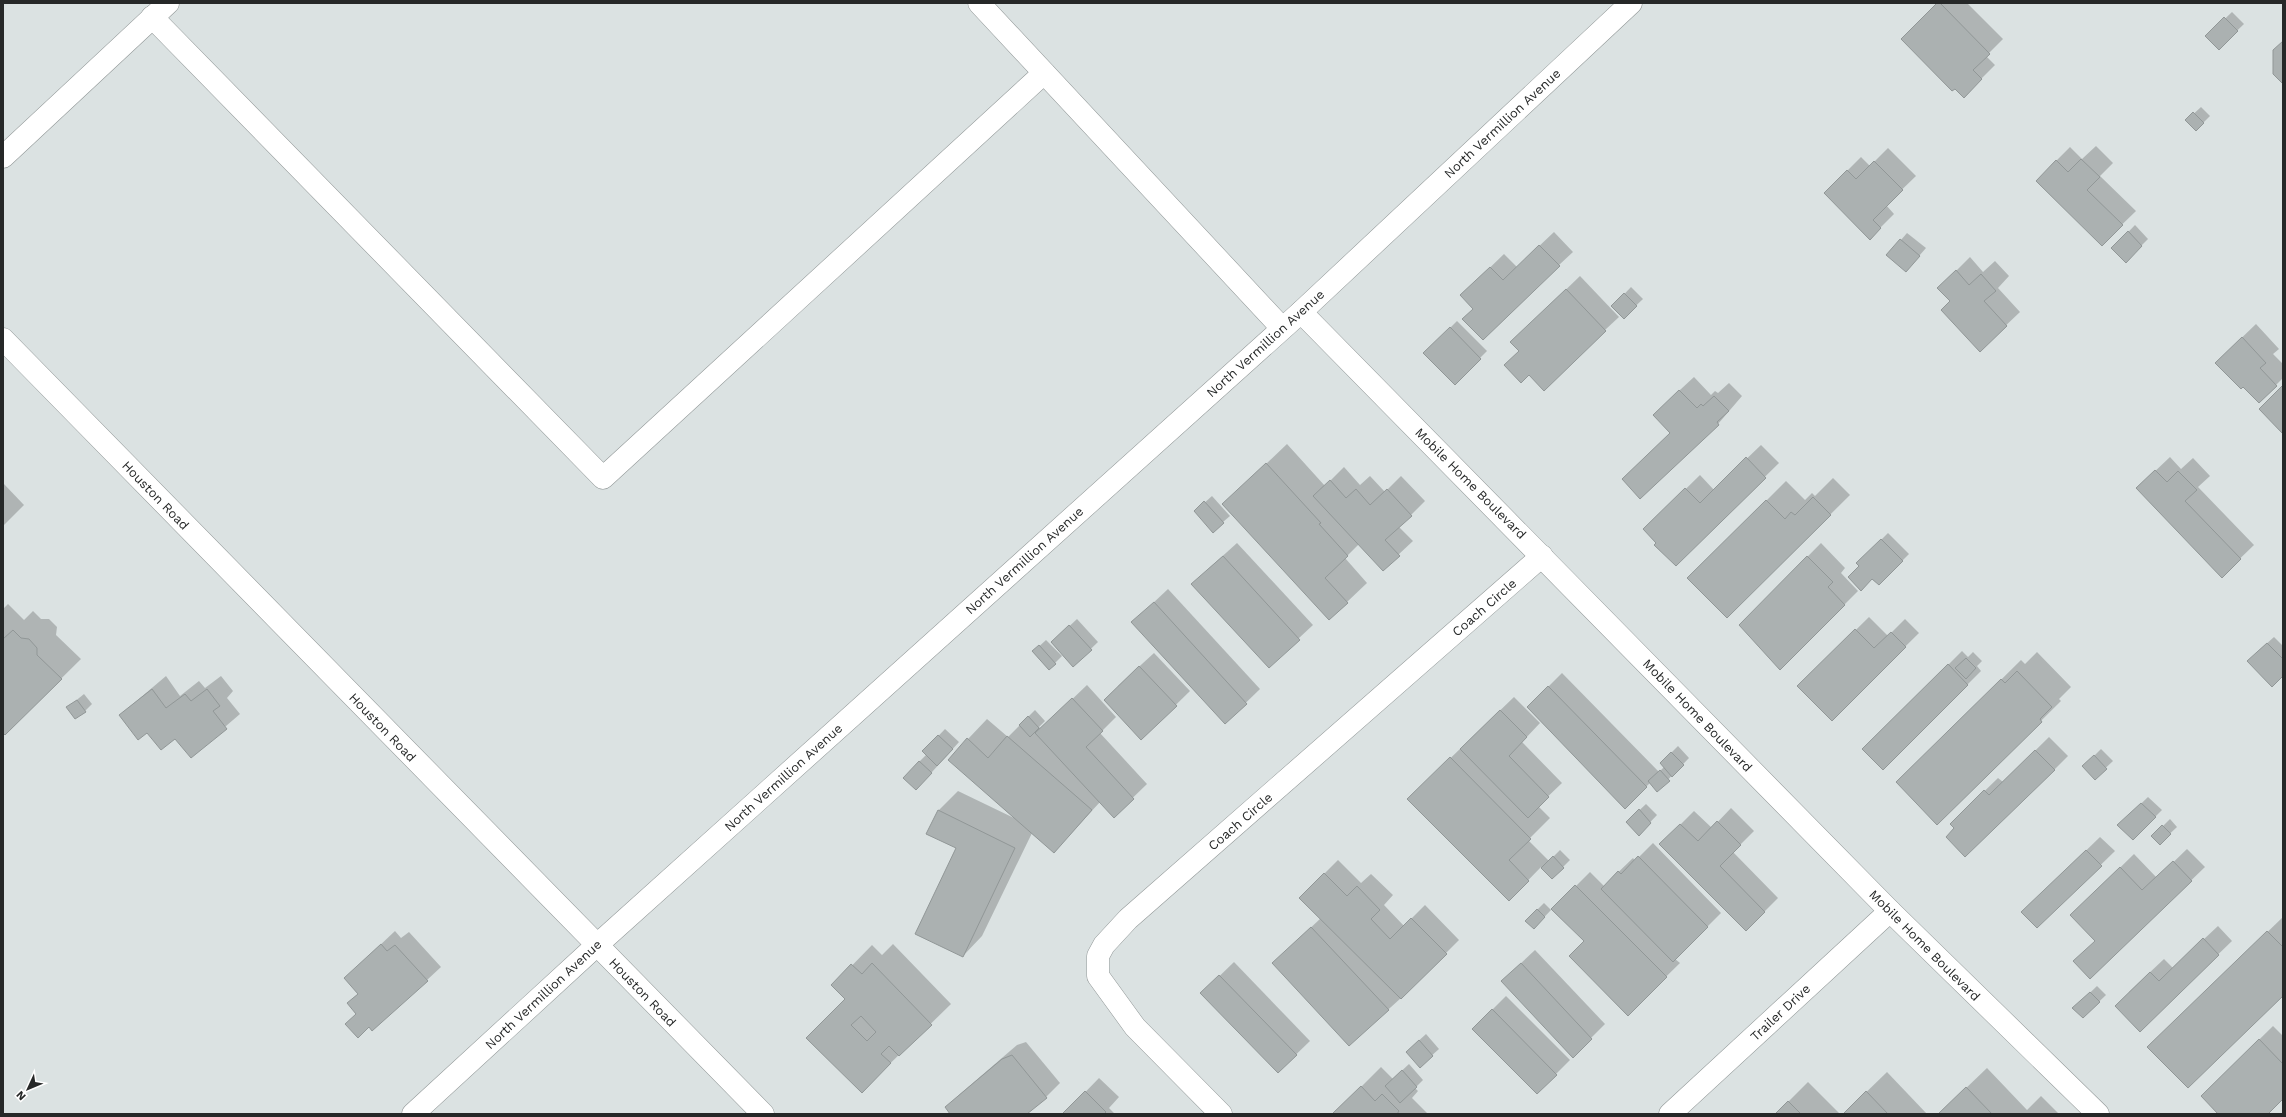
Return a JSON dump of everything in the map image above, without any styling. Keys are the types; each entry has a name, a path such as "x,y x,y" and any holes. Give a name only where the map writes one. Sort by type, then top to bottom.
{"street":[{"path":"979,3 1282,328"},
{"name":"North Vermillion Avenue","path":"414,1114 597,945 1301,312 1631,3"},
{"path":"3,157 160,10 603,478 1044,73"},
{"name":"Mobile Home Boulevard","path":"1301,312 1890,911 2098,1114"},
{"name":"Houston Road","path":"3,339 763,1114"},
{"name":"Coach Circle","path":"1221,1114 1135,1027 1098,976 1098,956 1104,945 1128,919 1542,556"},
{"name":"Trailer Drive","path":"1670,1114 1890,911"}],"building":[{"path":"1937,3 1940,3 1990,54 1973,70 1982,79 1964,98 1955,89 1952,91 1901,39"},
{"path":"2224,17 2238,31 2219,50 2205,36"},
{"path":"2283,41 2283,84 2273,74 2273,50"},
{"path":"2193,112 2204,123 2196,131 2185,120"},
{"path":"2081,159 2100,177 2087,190 2123,225 2102,246 2036,181 2056,160 2068,172"},
{"path":"1874,161 1903,190 1873,220 1881,228 1870,240 1824,193 1847,170 1856,179"},
{"path":"2128,231 2142,246 2126,263 2111,248"},
{"path":"1900,239 1920,256 1906,272 1886,255"},
{"path":"1539,245 1560,266 1483,340 1462,319 1473,309 1460,295 1490,267 1503,280"},
{"path":"1956,270 1969,285 1981,274 1996,291 1984,301 2007,326 1980,352 1941,310 1950,301 1937,288"},
{"path":"1566,289 1606,331 1544,391 1529,375 1521,383 1504,365 1519,351 1510,342"},
{"path":"1624,293 1637,306 1624,319 1611,306"},
{"path":"1450,327 1481,359 1455,385 1423,353"},
{"path":"2242,337 2266,363 2260,368 2277,386 2259,403 2243,387 2241,389 2215,363"},
{"path":"2283,385 2283,434 2259,409"},
{"path":"1679,390 1697,408 1701,404 1703,406 1714,396 1729,411 1717,422 1719,425 1640,499 1622,479 1670,433 1653,415"},
{"path":"1746,457 1766,478 1676,566 1654,545 1656,543 1643,529 1685,488 1700,503"},
{"path":"1266,463 1321,523 1319,524 1348,556 1325,578 1348,603 1329,620 1222,504"},
{"path":"2155,470 2167,482 2178,471 2197,490 2185,501 2241,559 2222,578 2136,488"},
{"path":"1330,480 1346,498 1356,489 1370,505 1387,489 1412,516 1385,540 1400,556 1383,571 1313,496"},
{"path":"1813,497 1831,515 1727,618 1687,578 1766,500 1785,519 1791,512 1795,515"},
{"path":"1204,501 1224,523 1213,533 1194,511"},
{"path":"1881,539 1903,561 1879,585 1872,579 1861,591 1848,577 1859,566 1856,563"},
{"path":"1223,556 1300,640 1269,668 1191,584"},
{"path":"1807,556 1833,582 1828,587 1845,605 1780,670 1739,625"},
{"path":"1154,602 1247,704 1225,724 1131,622"},
{"path":"1069,625 1092,650 1073,667 1051,642"},
{"path":"1855,629 1874,648 1891,632 1906,647 1832,721 1797,686"},
{"path":"13,630 21,638 29,639 37,648 37,655 62,679 5,735 3,733 3,639"},
{"path":"2267,643 2283,659 2283,676 2272,687 2247,661"},
{"path":"1039,645 1056,664 1049,670 1032,651"},
{"path":"1966,658 1976,668 1966,679 1955,668"},
{"path":"1948,664 1968,685 1883,770 1862,749"},
{"path":"1139,666 1177,706 1141,740 1104,700"},
{"path":"2017,671 2052,707 2040,719 2042,722 1937,825 1896,782 2001,679 2005,683"},
{"path":"1548,686 1647,787 1625,809 1527,707"},
{"path":"152,689 166,708 185,694 191,701 207,689 220,706 213,711 227,729 191,758 175,739 161,750 147,733 138,740 119,715"},
{"path":"1072,698 1103,731 1086,747 1134,799 1114,818 1035,733"},
{"path":"77,700 86,712 75,719 66,707"},
{"path":"1500,710 1527,737 1509,756 1549,797 1528,818 1460,749"},
{"path":"1028,716 1039,728 1030,737 1019,725"},
{"path":"938,735 953,749 937,766 922,751"},
{"path":"1007,736 1092,810 1054,853 948,760 967,738 988,758"},
{"path":"2035,750 2055,770 1965,857 1946,837 1954,828 1950,824 1984,790 1989,795"},
{"path":"1671,752 1684,765 1672,777 1660,763"},
{"path":"2094,755 2107,769 2095,780 2082,766"},
{"path":"1450,757 1531,839 1509,860 1529,881 1509,901 1407,799"},
{"path":"919,761 932,773 916,790 903,778"},
{"path":"1660,770 1670,781 1657,792 1648,781"},
{"path":"2141,803 2156,817 2133,840 2117,825"},
{"path":"1639,809 1651,823 1639,836 1626,822"},
{"path":"938,810 1015,848 963,957 915,934 956,848 926,834"},
{"path":"1717,821 1741,845 1720,866 1765,912 1746,931 1659,844 1680,824 1698,841"},
{"path":"2162,825 2171,834 2160,845 2151,836"},
{"path":"2086,850 2102,866 2037,928 2021,912"},
{"path":"1553,856 1564,868 1552,879 1541,868"},
{"path":"1638,856 1708,927 1673,962 1601,889 1618,871 1621,874"},
{"path":"2173,861 2192,881 2090,979 2073,961 2095,941 2070,915 2120,867 2142,890"},
{"path":"1324,873 1347,896 1357,886 1380,910 1371,919 1390,939 1411,918 1447,954 1401,999 1299,898"},
{"path":"1575,885 1667,977 1628,1016 1569,956 1584,941 1551,909"},
{"path":"1537,909 1545,917 1534,929 1525,921"},
{"path":"1311,927 1389,1010 1349,1046 1272,963"},
{"path":"2267,931 2283,947 2283,996 2188,1088 2147,1047"},
{"path":"2203,938 2219,955 2140,1032 2115,1006 2150,972 2159,981"},
{"path":"381,944 387,951 395,945 428,981 372,1031 369,1027 358,1038 345,1024 356,1014 347,1003 358,994 344,978"},
{"path":"872,963 932,1025 899,1056 889,1046 881,1054 891,1063 862,1093 806,1038 845,999 831,985 851,964 862,974","holes":["861,1016 876,1032 867,1041 851,1025"]},
{"path":"1521,963 1592,1039 1573,1058 1501,981"},
{"path":"1219,975 1297,1055 1278,1073 1200,993"},
{"path":"2090,992 2100,1002 2083,1018 2072,1008"},
{"path":"1492,1009 1557,1075 1537,1094 1472,1029"},
{"path":"2259,1039 2283,1064 2283,1099 2268,1114 2218,1114 2201,1096"},
{"path":"1419,1040 1433,1056 1420,1068 1406,1052"},
{"path":"1012,1055 1047,1098 1027,1114 950,1114 945,1107 1002,1059"},
{"path":"1402,1070 1417,1087 1400,1103 1385,1086"},
{"path":"1361,1086 1375,1101 1382,1094 1399,1111 1397,1114 1332,1114"},
{"path":"1966,1087 1992,1114 1938,1114"},
{"path":"1085,1091 1106,1112 1104,1114 1062,1114"},
{"path":"1866,1091 1888,1114 1843,1114"},
{"path":"1788,1101 1801,1114 1775,1114"}]}
